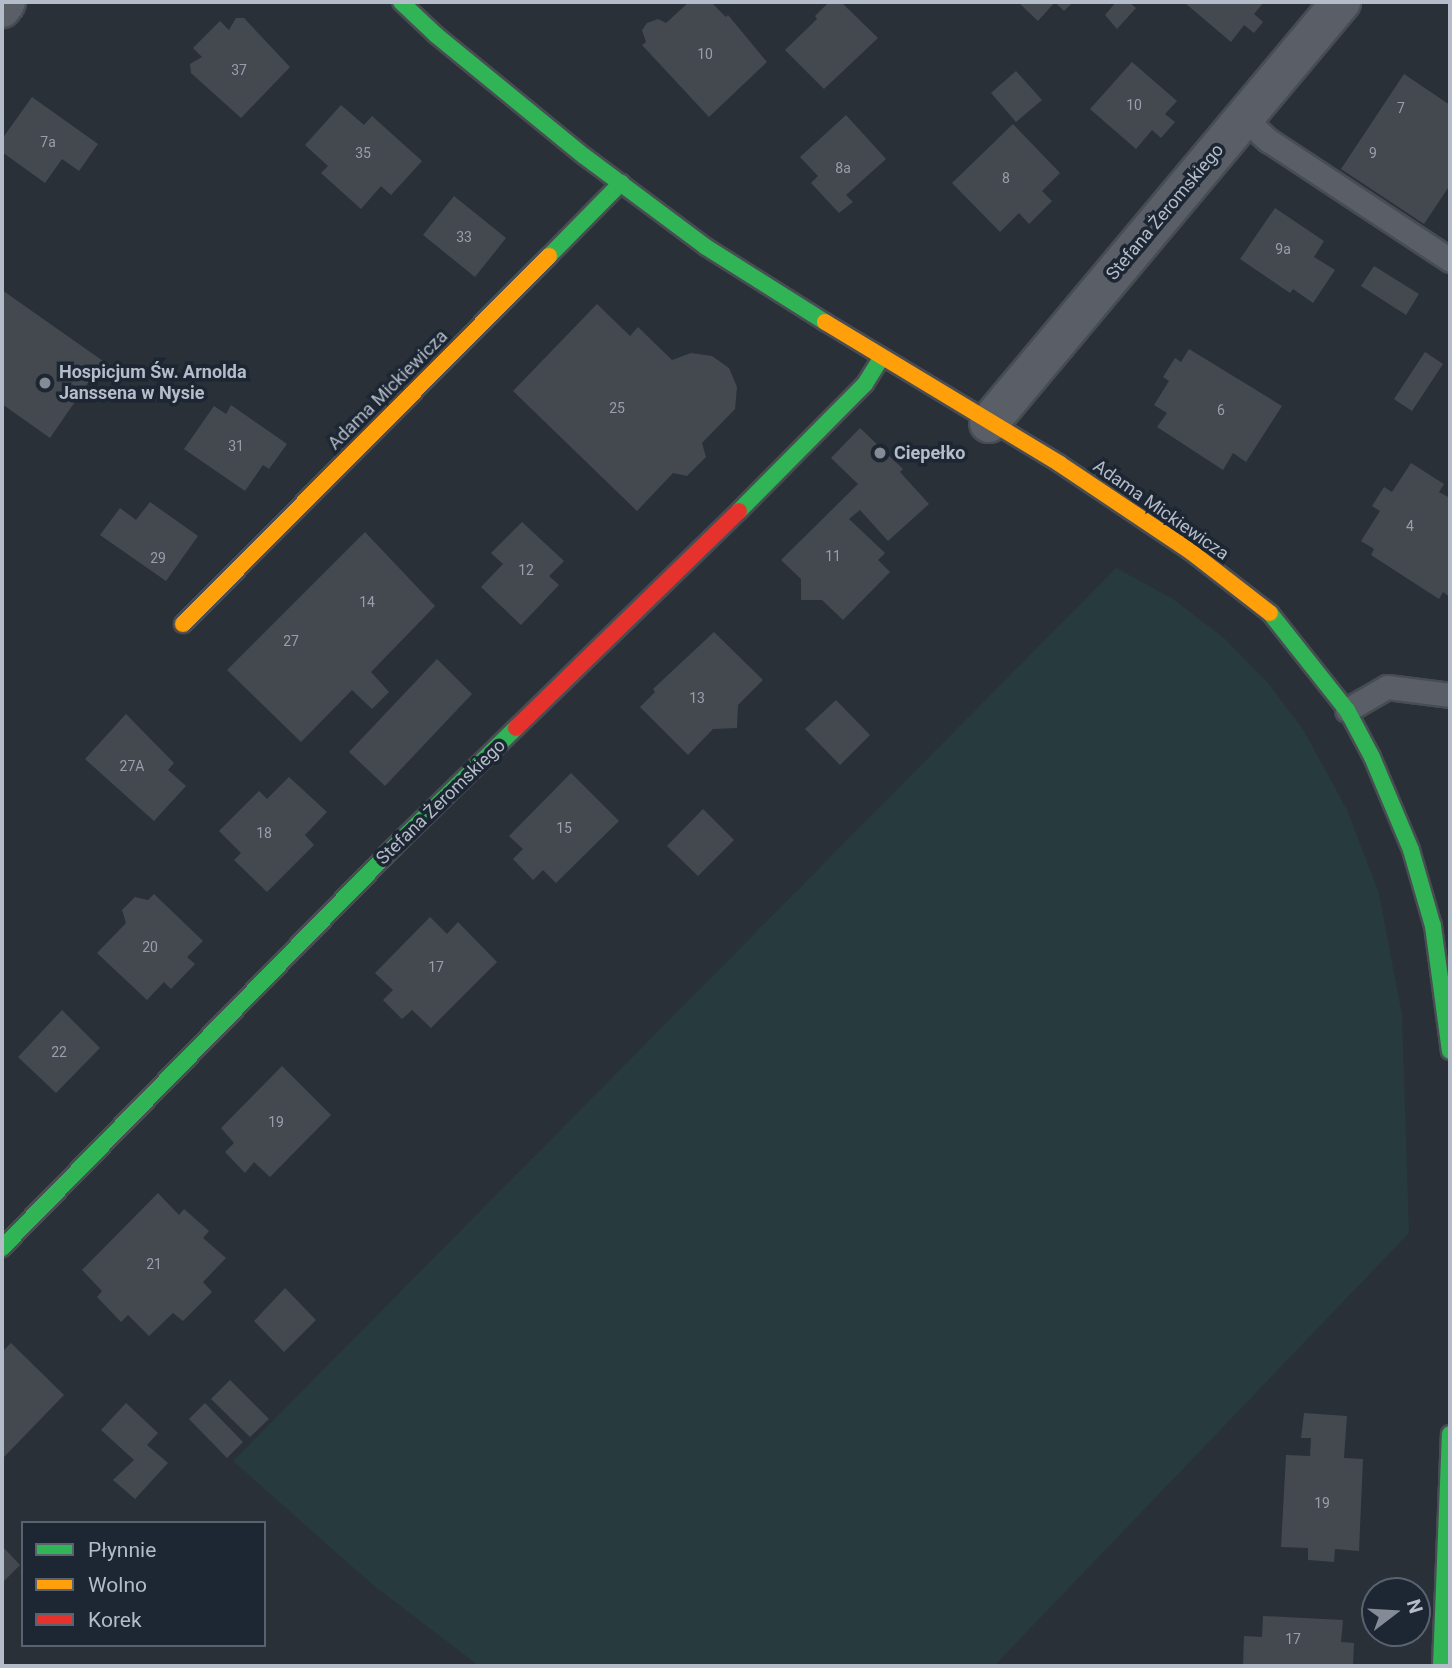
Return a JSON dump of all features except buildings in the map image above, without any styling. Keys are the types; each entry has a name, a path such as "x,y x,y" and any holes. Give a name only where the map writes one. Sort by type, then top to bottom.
{"street":[{"path":"2,8 6,2"},
{"name":"Adama Mickiewicza","path":"401,2 436,35 621,183 706,247 881,358 1060,464 1179,544 1271,614 1347,710 1372,757 1411,850 1433,926 1450,1051"},
{"name":"Stefana Żeromskiego","path":"989,423 1341,2"},
{"name":"Adama Mickiewicza","path":"183,624 621,183"},
{"name":"Stefana Żeromskiego","path":"2,1248 399,842 756,495 865,384 881,358"},
{"path":"1441,1666 1450,1434"}],"lane":[{"path":"1244,118 1268,140 1450,260"},
{"path":"1347,710 1387,687 1450,695"}],"green space":[{"path":"1116,568 1173,599 1225,639 1268,683 1304,731 1347,810 1379,893 1402,1015 1409,1233 994,1666 479,1666 373,1585 233,1461"}],"traffic: fast":[{"path":"401,2 436,35 584,156 706,247 825,322"},
{"path":"549,256 621,183"},
{"path":"739,511 865,384 881,358"},
{"path":"1270,613 1347,710 1372,757 1411,850 1433,926 1450,1051"},
{"path":"2,1248 399,842 516,728"},
{"path":"1441,1666 1450,1434"}],"traffic: slow":[{"path":"183,624 549,256"},
{"path":"825,322 1060,464 1190,551 1270,613"}],"traffic: jam":[{"path":"516,728 739,511"}],"place":[{"name":"Hospicjum Św. Arnolda Janssena w Nysie","path":"45,383"},
{"name":"Ciepełko","path":"880,453"}]}
